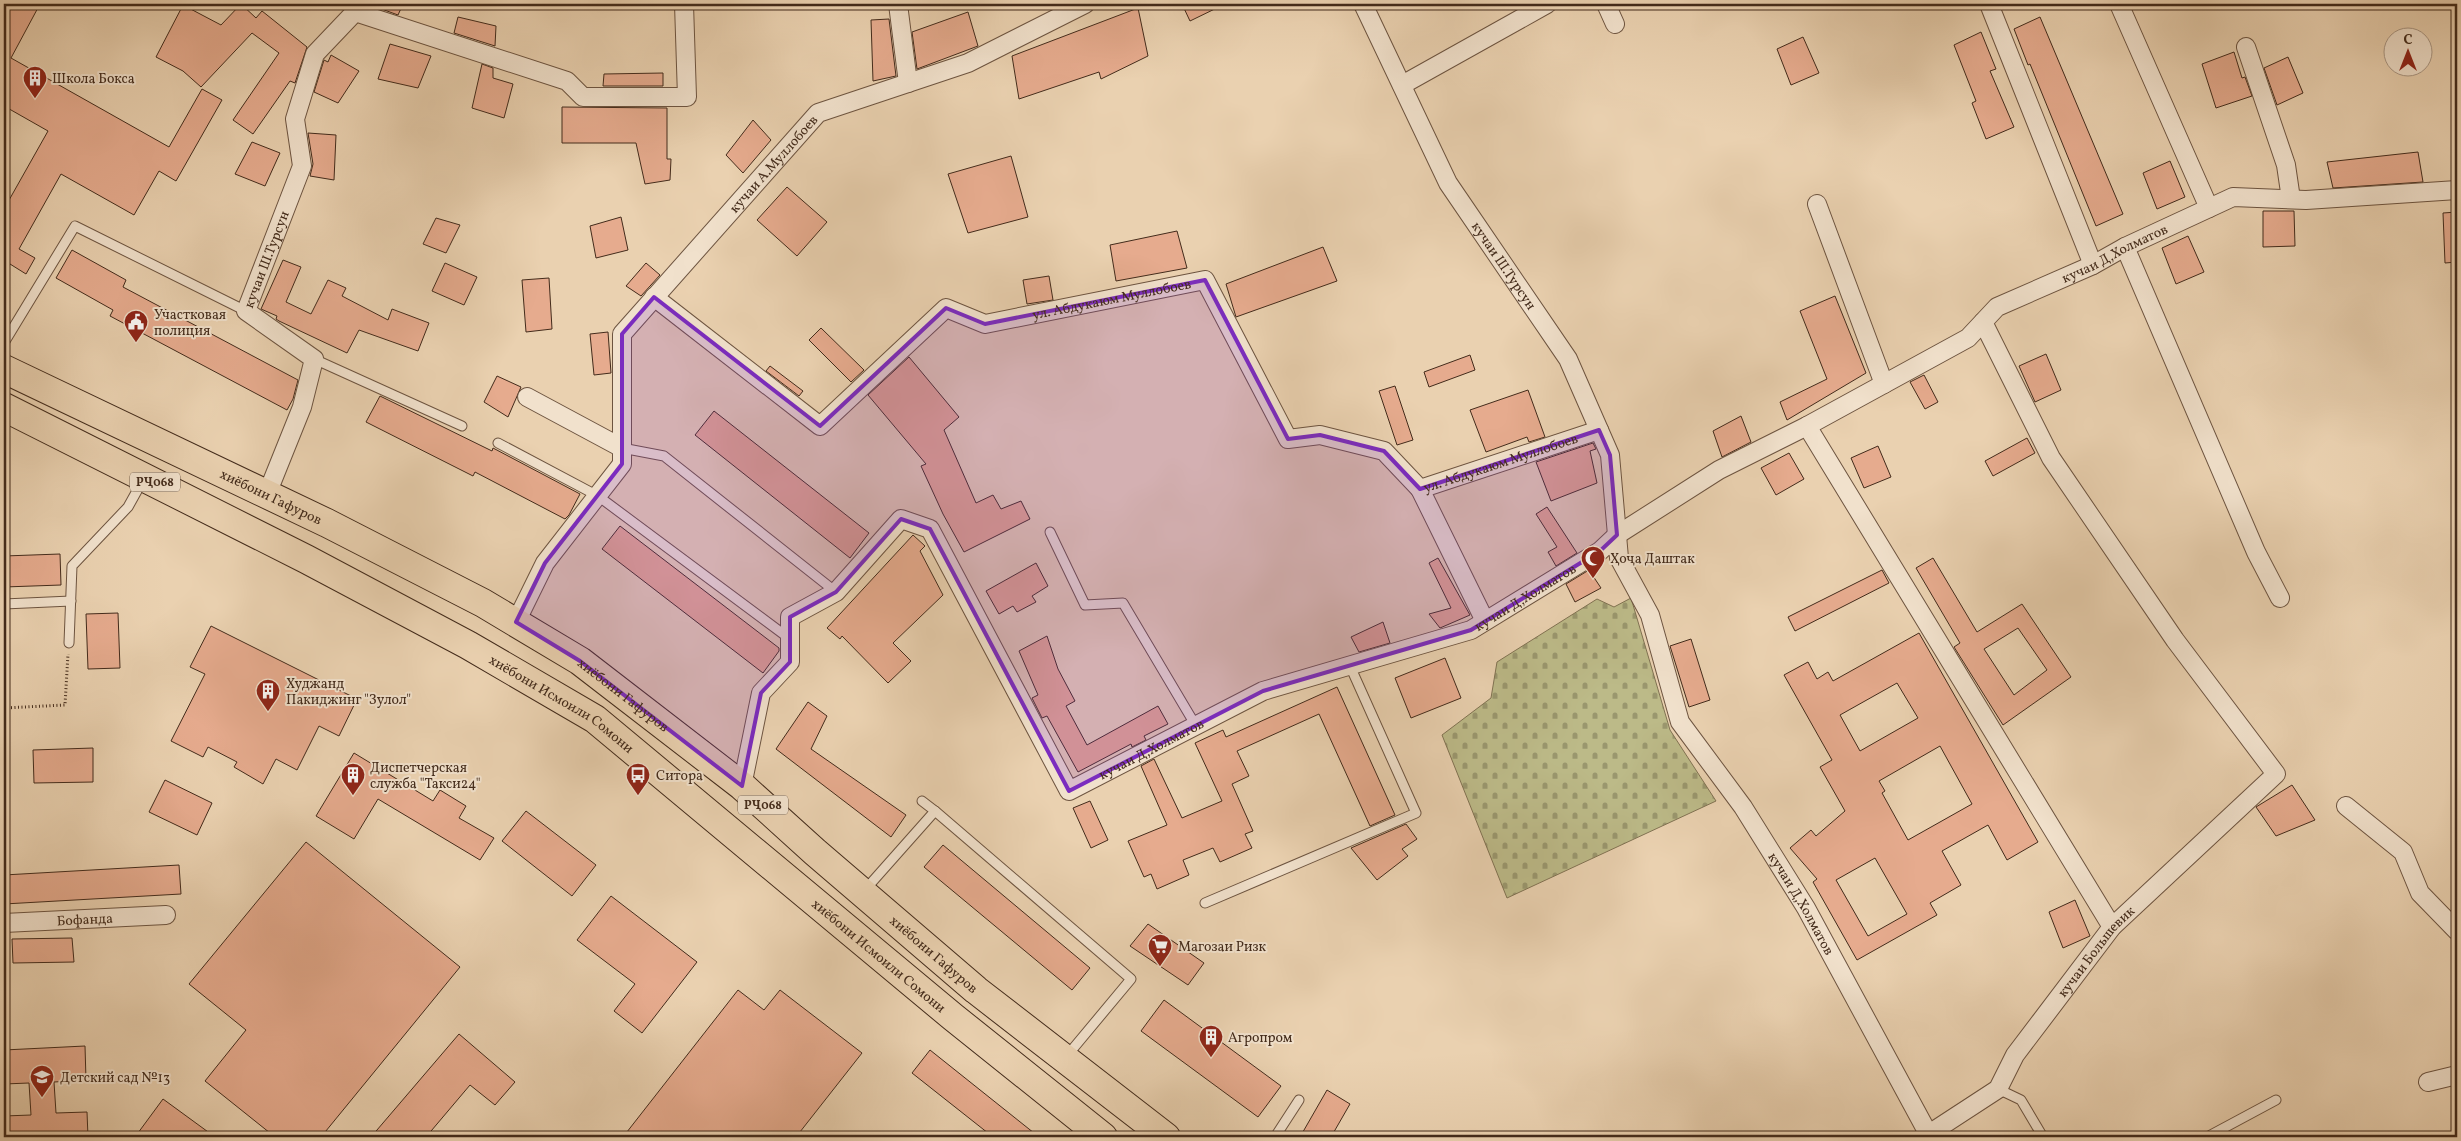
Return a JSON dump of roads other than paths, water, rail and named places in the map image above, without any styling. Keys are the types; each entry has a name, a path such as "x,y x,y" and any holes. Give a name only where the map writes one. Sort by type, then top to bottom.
{"highway":[{"name":"хиёбони Гафуров","path":"4,369 327,523 516,622 580,661 742,786 862,893 976,990 1166,1137"},
{"name":"хиёбони Исмоили Сомони","path":"4,407 306,559 468,645 595,719 953,1017 1103,1137"},
{"path":"306,559 327,523"},
{"path":"953,1017 976,990"}],"street":[{"path":"357,8 567,81 583,97 688,97 684,4"},
{"path":"898,4 908,83"},
{"name":"кучаи Ш.Турсун","path":"1363,4 1448,183 1568,358 1610,455 1617,535"},
{"path":"1402,85 1547,4"},
{"path":"1606,4 1615,24"},
{"path":"1989,4 2093,265"},
{"path":"2119,4 2209,208"},
{"name":"кучаи А.Муллобоев","path":"622,456 622,334 818,113 968,63 1079,5"},
{"name":"кучаи Ш.Турсун","path":"314,359 246,311 302,166 294,119 315,54 357,8"},
{"path":"2246,47 2286,165 2291,199"},
{"name":"кучаи Д,Холматов","path":"836,592 901,519 930,528 1069,791 1263,691 1470,630 1600,551 1617,535 1719,470 1806,426 1968,338 1997,307 2093,265 2125,247 2233,197 2291,199 2457,190"},
{"path":"1817,204 1884,384"},
{"path":"2125,247 2256,552 2280,598"},
{"name":"ул. Абдукаюм Муллобоев","path":"654,297 820,426 946,308 985,324 1205,280 1288,439 1320,435 1384,451 1420,490 1599,430"},
{"name":"кучаи Большевик","path":"1983,322 2051,458 2175,640 2276,774 2112,928 2015,1055 1998,1090"},
{"path":"267,494 302,407 314,359"},
{"path":"516,622 545,563 598,496 622,456 527,397"},
{"path":"1806,426 2112,928"},
{"path":"1420,490 1485,621"},
{"name":"кучаи Д,Холматов","path":"1617,535 1619,558 1650,615 1680,722 1743,807 1806,908 1929,1136"},
{"path":"742,786 761,693 790,662 790,617 836,592"},
{"path":"2346,806 2403,852 2420,893 2457,931"},
{"name":"Бофанда","path":"4,923 166,915"},
{"path":"2428,1082 2457,1075"},
{"path":"1929,1136 1998,1090"}],"lane":[{"path":"4,343 75,226 246,311"},
{"path":"314,359 462,426"},
{"path":"498,443 598,496 790,639"},
{"path":"622,456 664,456 836,592"},
{"path":"69,644 72,566 128,507 144,477"},
{"path":"1050,532 1085,605 1123,603 1196,726"},
{"path":"4,604 71,601"},
{"path":"1206,903 1416,813 1350,666"},
{"path":"922,800 1131,979 1065,1059"},
{"path":"862,893 935,811"},
{"path":"1998,1090 2021,1100 2043,1137"},
{"path":"1275,1137 1299,1100"},
{"path":"2207,1137 2276,1100"}],"place":[{"name":"Школа Бокса","path":"35,99"},
{"name":"Участковая полиция","path":"136,343"},
{"name":"Ҳоҷа Даштак","path":"1593,579"},
{"name":"Худжанд Пакиджинг \"Зулол\"","path":"268,712"},
{"name":"Диспетчерская служба \"Такси24\"","path":"353,796"},
{"name":"Ситора","path":"638,796"},
{"name":"Магозаи Ризк","path":"1160,967"},
{"name":"Агропром","path":"1211,1058"},
{"name":"Детский сад №13","path":"42,1098"}]}
